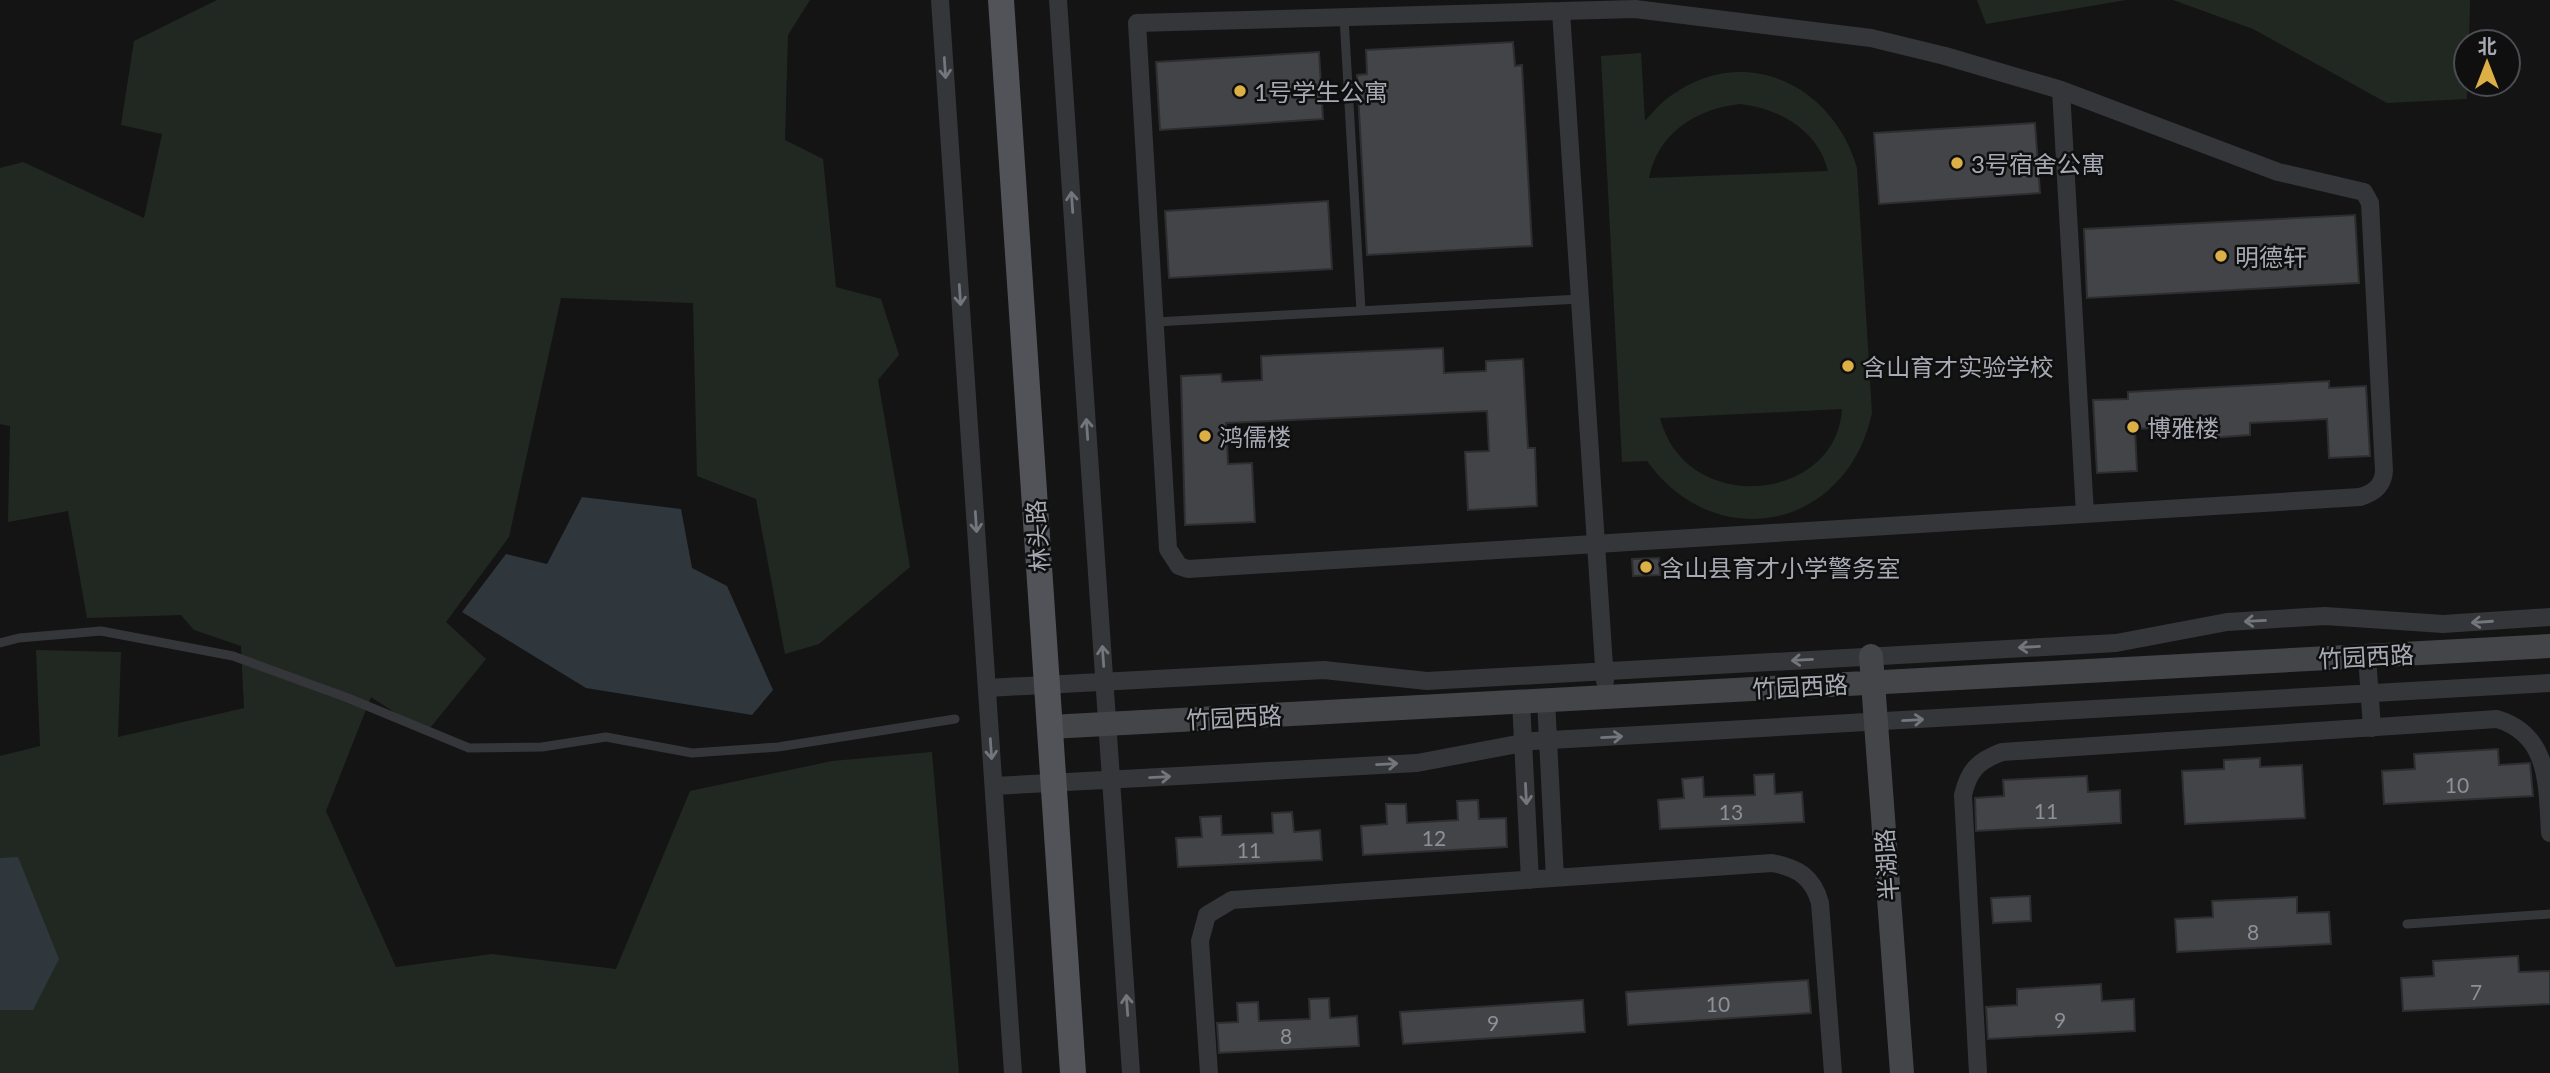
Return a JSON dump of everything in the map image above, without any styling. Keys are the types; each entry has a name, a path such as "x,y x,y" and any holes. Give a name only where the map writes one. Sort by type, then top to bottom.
{"main road":[{"name":"林头路","path":"1001,0 1073,1073"},
{"name":"竹园西路","path":"1050,727 2550,646"},
{"name":"半湖路","path":"1871,656 1902,1073"}],"street":[{"path":"940,0 1013,1073"},
{"path":"1058,0 1131,1073"},
{"path":"1635,9 1871,38 2061,90 2278,172 2359,189 2368,196 2370,203 2384,471 2376,489 2360,497 1188,569 1179,566 1168,549 1137,23 1561,11 1635,9"},
{"path":"1561,11 1606,697"},
{"path":"2061,90 2085,514"},
{"path":"987,688 1324,670 1427,681 2116,643 2227,622 2325,616 2444,624 2550,617"},
{"path":"2367,656 2372,728"},
{"path":"994,786 1417,762 1548,740 2550,683"},
{"path":"1546,700 1555,878"},
{"path":"1521,701 1530,880"},
{"path":"1978,1073 1963,795 1968,775 1982,760 2002,752 2497,719 2513,724 2535,742 2545,761 2550,833"},
{"path":"1209,1073 1200,941 1207,915 1219,905 1232,900 1772,863 1804,873 1816,887 1820,903 1833,1073"}],"lane":[{"path":"1344,17 1360,311"},
{"path":"1155,322 1580,299"},
{"path":"0,643 19,638 101,631 233,656 348,698 469,748 542,747 607,737 692,753 778,747 955,719"},
{"path":"2407,924 2550,914"}],"shaded area":[{"path":"217,0 810,0 788,35 785,140 823,159 836,287 881,299 899,355 878,380 910,567 819,644 785,654 756,499 697,476 693,303 561,298 509,537 446,622 486,659 426,733 371,697 326,811 396,967 492,954 616,969 690,791 832,761 932,752 959,1073 0,1073 0,756 40,746 36,650 121,652 118,737 244,708 241,646 194,630 181,615 87,618 68,511 8,522 10,426 0,424 0,168 23,162 144,218 162,134 121,125 134,41"},
{"path":"1977,0 2126,0 1986,24"},
{"path":"2173,0 2470,0 2469,28 2452,28 2452,98 2467,99 2387,103 2253,29"},
{"path":"1641,53 1645,121 1668,98 1700,80 1729,73 1757,73 1784,81 1808,95 1829,115 1845,139 1857,168 1872,413 1858,452 1836,483 1808,504 1776,516 1742,519 1708,510 1675,491 1647,461 1622,462 1601,56","holes":["1741,104 1770,111 1795,124 1816,144 1828,171 1649,178 1661,148 1682,125 1710,111","1842,409 1834,440 1815,464 1789,479 1759,486 1728,484 1699,472 1675,450 1660,418"]},
{"path":"582,497 681,509 692,568 727,586 773,690 752,715 586,688 462,612 506,554 547,564"},
{"path":"18,857 59,959 33,1010 0,1010 0,858"}],"building":[{"path":"1513,42 1515,66 1522,65 1532,246 1367,255 1357,75 1367,74 1366,50"},
{"name":"1号学生公寓","path":"1319,52 1323,119 1160,130 1156,62"},
{"name":"3号宿舍公寓","path":"2035,123 2040,193 1879,204 1874,133"},
{"path":"1328,201 1332,269 1169,278 1165,211"},
{"name":"明德轩","path":"2355,215 2359,283 2087,298 2084,229"},
{"name":"鸿儒楼","path":"1443,348 1444,373 1486,371 1486,361 1523,359 1528,448 1535,448 1537,506 1468,510 1465,452 1489,451 1487,411 1226,423 1228,464 1252,463 1255,522 1185,525 1181,376 1221,374 1222,382 1262,380 1261,356"},
{"name":"博雅楼","path":"2329,381 2329,388 2366,386 2370,456 2329,458 2327,419 2250,423 2250,435 2210,438 2210,425 2135,429 2137,471 2097,473 2093,400 2128,399 2128,392"},
{"name":"含山县育才小学警务室","path":"1659,558 1660,575 1633,576 1632,559"},
{"path":"2498,749 2499,765 2530,763 2533,796 2384,804 2382,771 2415,769 2414,754"},
{"path":"2260,758 2260,767 2302,765 2305,818 2185,824 2182,771 2224,769 2224,760"},
{"path":"1774,774 1775,794 1802,792 1804,822 1660,829 1658,800 1684,798 1682,779 1703,777 1704,797 1755,795 1754,775"},
{"path":"2087,776 2088,792 2120,790 2121,823 1976,831 1975,798 2004,796 2003,780"},
{"path":"1478,800 1479,819 1506,818 1507,847 1363,855 1361,826 1387,824 1386,804 1406,804 1407,823 1458,820 1457,801"},
{"path":"1292,812 1294,832 1320,830 1322,860 1178,867 1176,838 1202,837 1200,817 1221,816 1222,835 1273,833 1272,813"},
{"path":"2030,896 2031,921 1993,923 1991,898"},
{"path":"2297,897 2297,913 2329,912 2331,944 2177,952 2175,919 2213,917 2212,901"},
{"path":"2518,956 2519,972 2550,971 2550,1004 2403,1011 2401,978 2434,976 2433,961"},
{"path":"1808,980 1811,1013 1628,1025 1626,992"},
{"path":"2101,984 2102,1001 2134,999 2135,1031 1988,1039 1986,1007 2017,1005 2017,989"},
{"path":"1329,998 1330,1018 1357,1016 1359,1046 1219,1053 1217,1023 1238,1022 1237,1003 1258,1002 1259,1021 1310,1019 1309,999"},
{"path":"1583,1000 1585,1032 1403,1044 1400,1012"}],"place":[{"name":"1号学生公寓","path":"1240,91"},
{"name":"3号宿舍公寓","path":"1957,163"},
{"name":"明德轩","path":"2221,256"},
{"name":"含山育才实验学校","path":"1848,366"},
{"name":"博雅楼","path":"2133,427"},
{"name":"鸿儒楼","path":"1205,436"},
{"name":"含山县育才小学警务室","path":"1646,567"}]}
